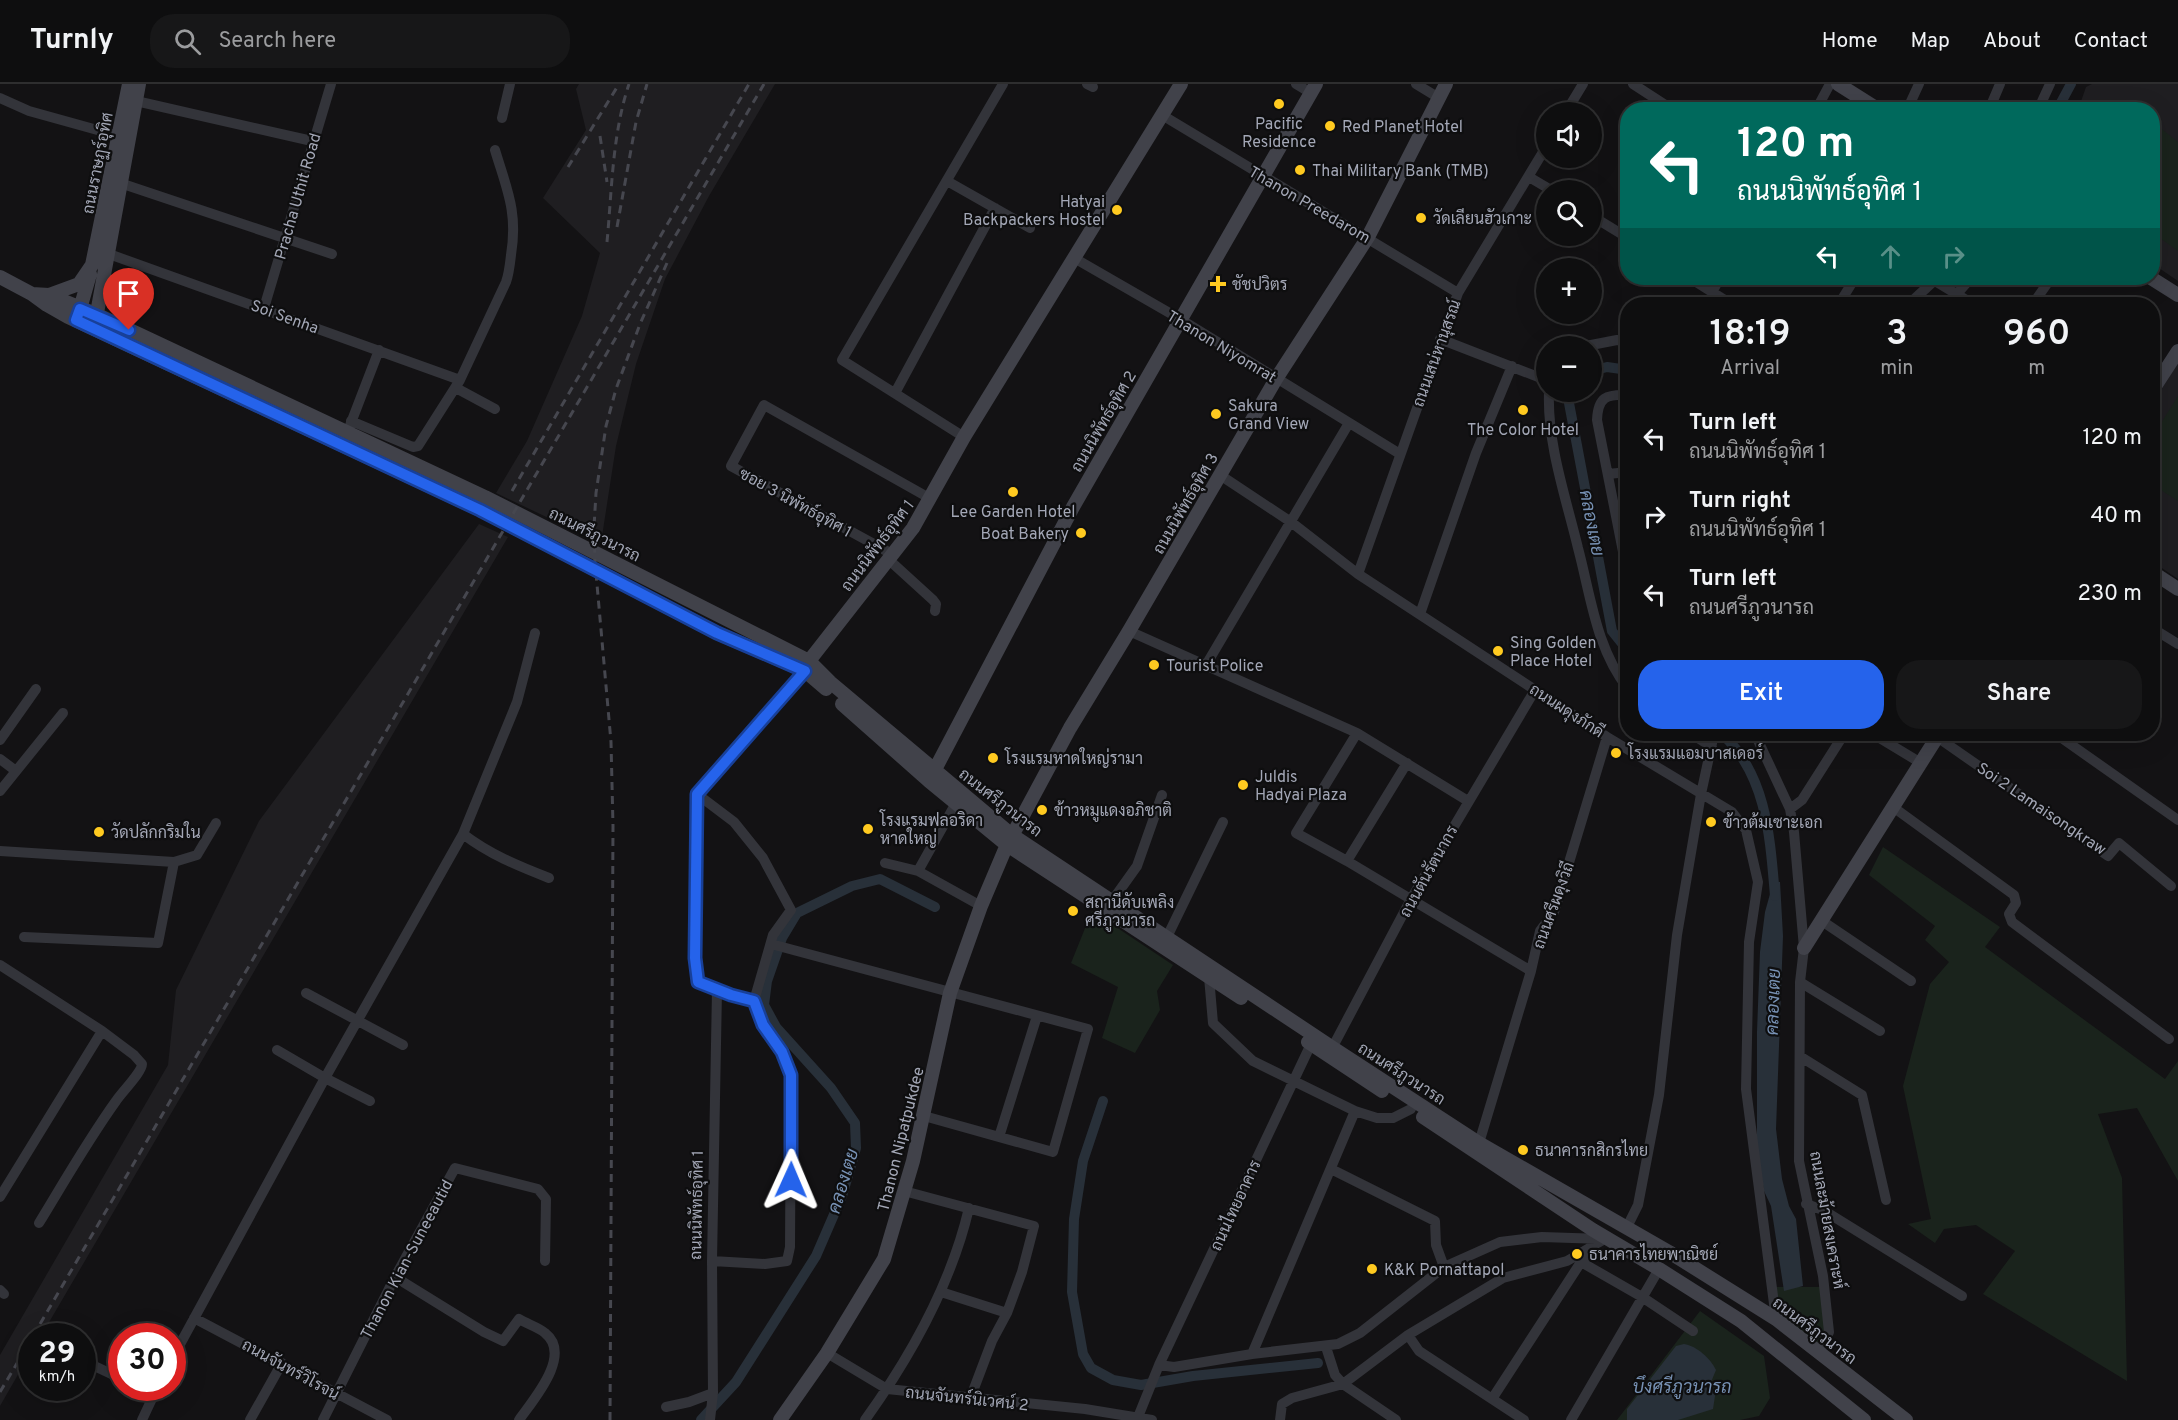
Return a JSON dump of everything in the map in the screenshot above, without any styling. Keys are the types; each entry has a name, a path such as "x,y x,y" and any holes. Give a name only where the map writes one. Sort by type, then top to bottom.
{"main road":[{"name":"ถนนราษฏร์อุทิศ","path":"101,258 118,136 129,84"},
{"path":"78,315 101,258 120,183 139,84"},
{"name":"ถนนนิพัทธ์อุทิศ 1","path":"807,666 913,528 964,437 1181,84"},
{"name":"ถนนนิพัทธ์อุทิศ 3","path":"1010,840 1070,728 1276,379 1368,237 1446,84"},
{"path":"1838,84 1866,102"},
{"name":"ถนนนิพัทธ์อุทิศ 2","path":"931,775 1073,507 1314,88"},
{"path":"49,295 79,284 101,258"},
{"path":"96,322 101,258"},
{"path":"101,258 108,308 129,330"},
{"name":"ถนนศรีภูวนารถ","path":"0,277 47,305 96,322 480,510 717,633 807,666"},
{"path":"2160,284 2178,295"},
{"name":"ถนนศรีภูวนารถ","path":"32,294 49,295 78,315"},
{"name":"ถนนศรีภูวนารถ","path":"96,322 129,330 350,426 807,666 830,682 931,775 1010,840 1167,937 1411,1110 1477,1148 1627,1227 1776,1319 1906,1420"},
{"path":"2160,379 2178,351"},
{"path":"2160,577 2178,589"},
{"name":"ถนนละม้ายสงเคราะห์","path":"1804,948 1934,741"},
{"name":"ถนนศรีภูวนารถ","path":"931,775 956,803 1209,977 1311,1044 1330,1052 1477,1148 1598,1235 1659,1269 1741,1321 1863,1420"},
{"name":"Thanon Nipatpukdee","path":"780,1420 827,1353 885,1259 924,1116 950,993 981,906 1010,840"},
{"path":"1659,1269 1669,1252"}],"street":[{"name":"Pracha Uthit Road","path":"264,308 312,141 331,84"},
{"path":"502,118 510,84"},
{"path":"964,437 842,360 1004,84"},
{"path":"1296,84 1314,88"},
{"path":"1416,84 1438,98"},
{"path":"1572,102 1583,84"},
{"path":"1633,84 1661,102"},
{"path":"1820,102 1830,84"},
{"path":"1911,102 1919,84"},
{"path":"1992,102 2000,84"},
{"path":"2042,102 2050,84"},
{"path":"0,98 29,111 118,136"},
{"path":"136,101 312,141"},
{"name":"Thanon Preedarom","path":"1162,115 1458,292"},
{"path":"379,350 350,426 413,447 418,446 458,384 503,291 509,272 514,232 513,207 495,150"},
{"name":"ถนนเสน่หานุสรณ์","path":"1358,574 1458,292 1536,165"},
{"path":"1529,177 1536,181"},
{"path":"946,181 1030,228"},
{"path":"120,183 332,254"},
{"path":"895,393 995,208"},
{"path":"1602,222 1620,233"},
{"name":"Soi Senha","path":"101,258 264,308 379,350 458,384 495,409"},
{"name":"Thanon Niyomrat","path":"1074,258 1180,319 1400,454"},
{"path":"1701,285 1720,297"},
{"path":"1712,292 1716,285"},
{"path":"1916,297 1927,285"},
{"path":"1945,285 1963,297"},
{"path":"1954,297 1964,285"},
{"path":"1440,339 1536,376"},
{"path":"1602,343 1620,340"},
{"path":"1420,614 1476,453 1512,366"},
{"path":"1620,394 1606,397 1598,407 1597,420 1620,536"},
{"path":"1549,402 1548,414 1559,468 1597,630 1620,678"},
{"name":"ซอย 3 นิพัทธ์อุทิศ 1","path":"890,557 731,466 764,405 931,499"},
{"path":"1206,665 1349,423"},
{"path":"1608,474 1620,473"},
{"name":"ถนนผดุงภักดี","path":"1220,475 1290,522 1358,574 1607,737 1732,812 1746,830 1758,882 1749,942 1746,1089 1776,1319"},
{"path":"890,557 933,600 936,604 935,611"},
{"path":"1129,631 1357,734 1467,801"},
{"path":"186,1333 325,1078 463,834 517,702 536,633"},
{"path":"2160,633 2178,644"},
{"name":"ถนนนิพัทธ์อุทิศ 1","path":"697,794 807,666"},
{"path":"0,740 36,689"},
{"name":"ถนนตันรัตนากร","path":"1330,1052 1411,899 1467,801 1535,690"},
{"path":"0,791 63,712"},
{"path":"1357,734 1296,833 1531,971"},
{"name":"ถนนศรีผดุงวิถี","path":"1477,1148 1531,971 1540,932 1554,912 1607,737"},
{"path":"1703,741 1712,747"},
{"path":"1627,1227 1638,1204 1659,1095 1677,934 1701,794 1713,741"},
{"name":"ถนนละม้ายสงเคราะห์","path":"1758,741 1790,809 1794,832 1804,948 1800,982 1799,1161 1806,1204 1823,1276 1829,1332 1818,1352"},
{"path":"1790,809 1802,800 1840,741"},
{"path":"1885,741 1921,763"},
{"name":"Soi 2 Lamaisongkraw","path":"1946,741 2108,856 2119,843 2171,886"},
{"path":"2066,741 2178,820"},
{"path":"0,759 16,771"},
{"path":"1347,861 1407,763"},
{"path":"697,794 735,822 763,858 791,910 773,936 754,1001 763,1025 782,1052 791,1075 790,1247 787,1262 765,1264 712,1261"},
{"path":"697,794 695,958 698,982 754,1001"},
{"path":"1112,902 1137,866 1162,795"},
{"path":"918,871 956,803"},
{"path":"1893,807 2014,895 2016,903 2009,914 2012,922 2169,1039"},
{"path":"1167,937 1223,822"},
{"path":"0,851 174,862 197,855 216,823"},
{"path":"463,834 474,843 514,865 549,878"},
{"path":"24,937 158,943 174,862"},
{"path":"885,863 918,871 981,906"},
{"path":"1822,921 1911,981"},
{"path":"771,944 1088,1029 1053,1152 924,1116"},
{"path":"0,965 102,1031 134,1055 142,1064 142,1069 112,1105 39,1223"},
{"path":"1209,977 1213,1023 1253,1061 1355,1111 1377,1118 1393,1118 1411,1110"},
{"path":"1800,982 1880,1032"},
{"name":"ถนนนิพัทธ์อุทิศ 1","path":"710,1420 717,990"},
{"path":"306,993 403,1045"},
{"path":"999,1137 1036,1016"},
{"path":"0,1197 102,1031"},
{"name":"ถนนไทยอาคาร","path":"1138,1417 1157,1369 1311,1044"},
{"path":"277,1050 370,1101"},
{"path":"1801,1057 1862,1095 1886,1200"},
{"path":"1252,1354 1355,1111"},
{"name":"Thanon Kian-Suneeautid","path":"323,1420 394,1278 455,1168 538,1189 546,1198 545,1261"},
{"path":"1331,1169 1435,1221 1436,1245 1444,1267"},
{"path":"904,1191 1034,1226 1022,1272 1007,1313 992,1341 970,1399"},
{"path":"1806,1204 1823,1210 1962,1296"},
{"path":"866,1420 887,1389 941,1292 961,1242 969,1208"},
{"path":"1157,1369 1252,1354 1327,1351 1360,1333 1444,1267 1500,1242 1542,1237 1598,1235"},
{"path":"1492,1399 1598,1235"},
{"path":"1280,1420 1282,1404 1292,1398 1343,1384 1408,1335 1503,1278 1567,1261 1598,1235"},
{"path":"1581,1262 1642,1297 1693,1331"},
{"path":"1571,1420 1659,1269"},
{"path":"394,1278 503,1341 519,1319 546,1334 554,1347 554,1364 549,1377 519,1420"},
{"path":"941,1292 1007,1313"},
{"name":"ถนนจันทร์วิโรจน์","path":"194,1318 387,1420"},
{"path":"1408,1335 1419,1352 1524,1420"},
{"path":"1327,1351 1335,1375 1343,1384 1396,1420"},
{"name":"ถนนจันทร์นิเวศน์ 2","path":"827,1353 887,1389 1085,1409 1152,1420"},
{"path":"250,1420 282,1363"},
{"path":"666,1407 689,1402 712,1393"},
{"path":"142,1420 151,1401"}],"shaded area":[{"path":"579,84 775,84 709,196 665,279 636,364 616,446 601,543 496,493 527,441 582,316 600,253 543,198 586,130 576,89"},
{"path":"2092,84 2178,84 2178,281 2160,269 2160,102 2081,102 2086,87"},
{"path":"2160,128 2178,142 2178,251 2160,238"},
{"path":"2178,363 2178,579 2160,567 2160,391"},
{"path":"2178,396 2178,501 2160,489 2160,425"},
{"path":"479,524 508,537 49,1323 19,1323 168,1065 176,990 259,821"},
{"path":"1883,847 2000,927 1985,947 2165,1079 2178,1061 2178,1181 2137,1108 2098,1114 2122,1178 2127,1381 1983,1294 2015,1251 1976,1225 1944,1229 1935,1243 1908,1224 1931,1219 1903,1086 1930,984 1949,962 1925,940 1935,926 1869,875"},
{"path":"1092,911 1173,965 1157,991 1160,1010 1135,1053 1102,1038 1118,987 1071,963"},
{"path":"1776,1287 1820,1287 1826,1331 1817,1348 1776,1319"},
{"path":"1700,1311 1764,1356 1770,1398 1759,1416 1740,1420 1617,1420"},
{"path":"18,1324 18,1375 0,1406 0,1355"}],"water":[{"path":"1770,882 1780,882 1783,936 1776,1129 1782,1179 1789,1206 1796,1219 1803,1286 1784,1291 1771,1206 1764,1191 1757,1148 1760,952"},
{"name":"บึงศรีภูวนารถ","path":"1684,1344 1694,1347 1703,1354 1716,1370 1711,1382 1715,1396 1713,1409 1678,1420 1627,1420 1627,1409 1676,1346"}],"waterway":[{"name":"คลองเตย","path":"2061,102 2071,84"},
{"name":"คลองเตย","path":"1602,368 1620,369"},
{"name":"คลองเตย","path":"1569,402 1612,631 1620,641"},
{"name":"คลองเตย","path":"1729,741 1749,768 1764,809 1775,896"},
{"name":"คลองเตย","path":"701,1420 736,1382 816,1256 842,1196 856,1148 855,1123 831,1088 776,1027 764,1005 767,981 782,938 797,913 852,886 880,879 935,907"},
{"name":"คลองเตย","path":"1103,1101 1083,1161 1074,1219 1072,1292 1083,1354 1091,1368 1113,1380 1141,1385 1193,1376 1318,1363"}],"railway":[{"path":"568,167 619,84"},
{"path":"607,242 616,143 629,84"},
{"path":"617,227 636,122 647,84"},
{"path":"512,491 749,84"},
{"path":"41,1323 764,84"},
{"path":"600,136 607,182"},
{"path":"610,1420 613,826 611,742 594,527 596,493 606,426 616,389 640,324 667,263"},
{"path":"0,1392 18,1362"}],"place":[{"name":"Pacific Residence","path":"1279,104"},
{"name":"Red Planet Hotel","path":"1330,126"},
{"name":"Thai Military Bank (TMB)","path":"1300,170"},
{"name":"Hatyai Backpackers Hostel","path":"1117,210"},
{"name":"วัดเลียนฮัวเกาะ","path":"1421,218"},
{"name":"ชัชปวิตร","path":"1218,284"},
{"name":"The Color Hotel","path":"1523,410"},
{"name":"Sakura Grand View","path":"1216,414"},
{"name":"Lee Garden Hotel","path":"1013,492"},
{"name":"Boat Bakery","path":"1081,533"},
{"name":"Sing Golden Place Hotel","path":"1498,651"},
{"name":"Tourist Police","path":"1154,665"},
{"name":"โรงแรมแอมบาสเดอร์","path":"1616,753"},
{"name":"โรงแรมหาดใหญ่รามา","path":"993,758"},
{"name":"Juldis Hadyai Plaza","path":"1243,785"},
{"name":"ข้าวหมูแดงอภิชาติ","path":"1042,810"},
{"name":"ข้าวต้มเซาะเอก","path":"1711,822"},
{"name":"โรงแรมฟลอริดา หาดใหญ่","path":"868,829"},
{"name":"วัดปลักกริมใน","path":"99,832"},
{"name":"สถานีดับเพลิง ศรีภูวนารถ","path":"1073,911"},
{"name":"ธนาคารกสิกรไทย","path":"1523,1150"},
{"name":"ธนาคารไทยพาณิชย์","path":"1577,1254"},
{"name":"K&K Pornattapol","path":"1372,1269"}],"route":[{"path":"129,330 80,309 76,320 480,510 717,633 805,671 697,794 695,958 698,982 754,1001 763,1025 782,1052 791,1075 791,1180"}]}
